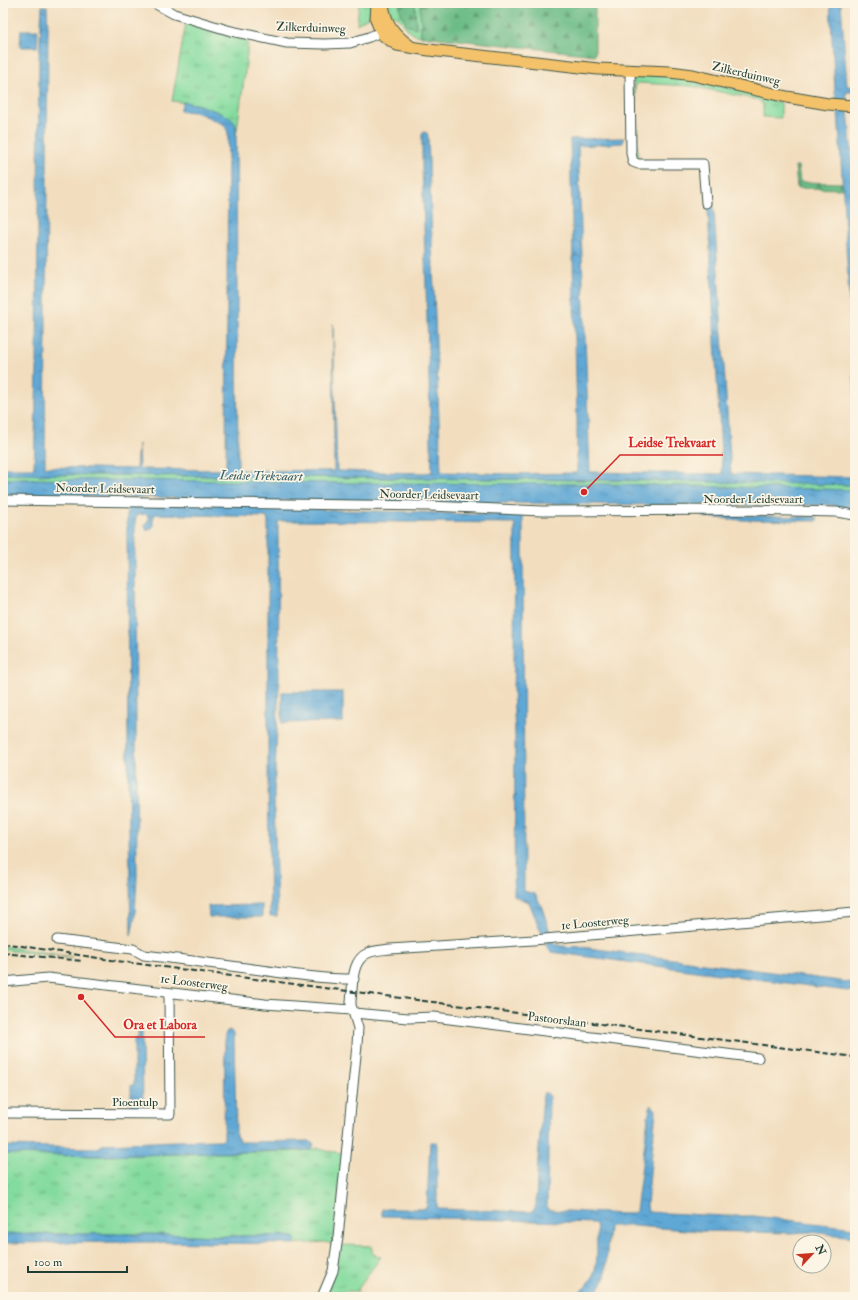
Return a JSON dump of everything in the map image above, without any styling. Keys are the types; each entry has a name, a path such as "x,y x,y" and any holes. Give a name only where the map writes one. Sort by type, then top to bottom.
{"main road":[{"path":"377,3 376,19 383,28"},
{"path":"383,3 385,17 383,28"},
{"name":"Zilkerduinweg","path":"383,28 387,39 397,45 598,69 670,72 787,97 852,106"}],"street":[{"name":"Zilkerduinweg","path":"154,3 174,14 231,31 288,43 345,44 369,38 383,28"},
{"path":"630,70 631,153 633,162 638,164 703,164 706,203"},
{"name":"Noorder Leidsevaart","path":"3,500 430,506 542,511 750,510 836,512 855,515"},
{"name":"1e Loosterweg","path":"3,982 48,978 265,1004 353,1011 351,1004 356,966 364,955 376,951 556,938 855,912"},
{"name":"1e Loosterweg","path":"57,940 133,949 144,955 310,976 354,979"},
{"name":"Pioentulp","path":"3,1113 170,1114 169,992"},
{"path":"322,1297 332,1271 338,1237 357,1045 358,1028 353,1011"},
{"name":"Pastoorslaan","path":"353,1011 408,1018 434,1017 758,1058"}],"green space":[{"path":"359,3 373,3 371,15 357,24"},
{"path":"388,3 399,3 401,13 407,25 416,28 415,3 420,3 421,36 415,35 407,29 398,18 391,15"},
{"path":"399,3 415,3 416,28 407,25 401,13"},
{"path":"420,3 595,3 595,55 421,36"},
{"path":"186,23 247,41 245,72 236,137 236,126 216,112 196,104 172,101"},
{"path":"634,75 673,76 744,91 781,103 781,118 763,117 763,105 759,100 691,86 639,83 635,86 638,161 633,157"},
{"path":"795,166 798,166 800,182 842,183 843,189 797,188"},
{"path":"3,474 751,482 855,485 855,490 604,484 330,483 3,479"},
{"path":"3,946 72,957 3,950"},
{"path":"318,1148 326,1151 343,1153 333,1247 331,1244 326,1242 294,1244 294,1237 275,1236 3,1234 3,1154 99,1156 303,1151"},
{"path":"340,1245 371,1246 373,1254 381,1257 358,1288 358,1291 328,1292"}],"water":[{"path":"830,3 841,3 847,86 855,87 855,92 846,92 850,130 854,206 855,397 838,110 835,92"},
{"path":"42,6 47,6 48,28 45,467 136,469 138,444 139,469 225,470 228,133 223,124 195,112 180,111 183,102 201,106 220,113 231,119 236,126 238,470 334,471 333,324 337,471 432,472 422,165 422,133 424,132 427,133 428,136 441,472 514,474 577,473 570,139 624,138 623,143 578,146 590,472 721,474 722,472 708,211 707,187 710,186 712,187 713,194 731,474 855,477 855,485 614,480 3,474 3,468 34,468 37,370 39,58"},
{"path":"21,30 38,30 37,47 20,47"},
{"path":"3,479 330,483 604,484 855,490 855,509 831,505 655,505 281,500 282,506 327,510 461,514 523,514 524,891 535,894 541,905 550,932 549,934 544,935 541,932 529,902 514,896 514,523 280,521 278,523 279,687 274,794 277,916 270,916 268,782 268,521 265,517 155,514 153,519 153,527 146,530 146,523 149,521 147,514 137,515 135,521 135,559 137,877 135,916 131,936 128,776 127,508 129,505 246,499 3,495"},
{"path":"718,515 817,517 817,521 741,520 703,517"},
{"path":"282,692 343,692 343,722 282,723"},
{"path":"262,905 262,917 209,917 208,906"},
{"path":"547,941 565,946 855,983 855,992 551,952 545,944"},
{"path":"230,1030 234,1034 236,1136 241,1142 309,1141 314,1144 311,1150 99,1156 3,1154 3,1146 98,1148 104,1144 224,1139 225,1035 227,1031"},
{"path":"138,1032 142,1032 143,1109 131,1110 131,1085 134,1085 134,1039 138,1038"},
{"path":"544,1093 547,1093 549,1095 548,1210 625,1214 634,1213 636,1211 651,1104 656,1110 647,1205 648,1212 754,1216 855,1228 855,1237 810,1232 700,1231 634,1226 611,1226 609,1227 605,1279 593,1297 570,1297 588,1285 595,1270 597,1231 595,1223 382,1216 382,1209 426,1208 430,1142 437,1142 437,1206 439,1209 533,1211 536,1206"},
{"path":"3,1234 275,1236 294,1237 296,1241 294,1244 147,1242 3,1243"}],"ferry route":[{"path":"429,483 429,501"}],"railway":[{"path":"3,943 117,961 855,1057"},
{"path":"3,953 83,961"}],"place":[{"name":"Leidse Trekvaart","path":"584,492"},
{"name":"Ora et Labora","path":"81,997"}]}
